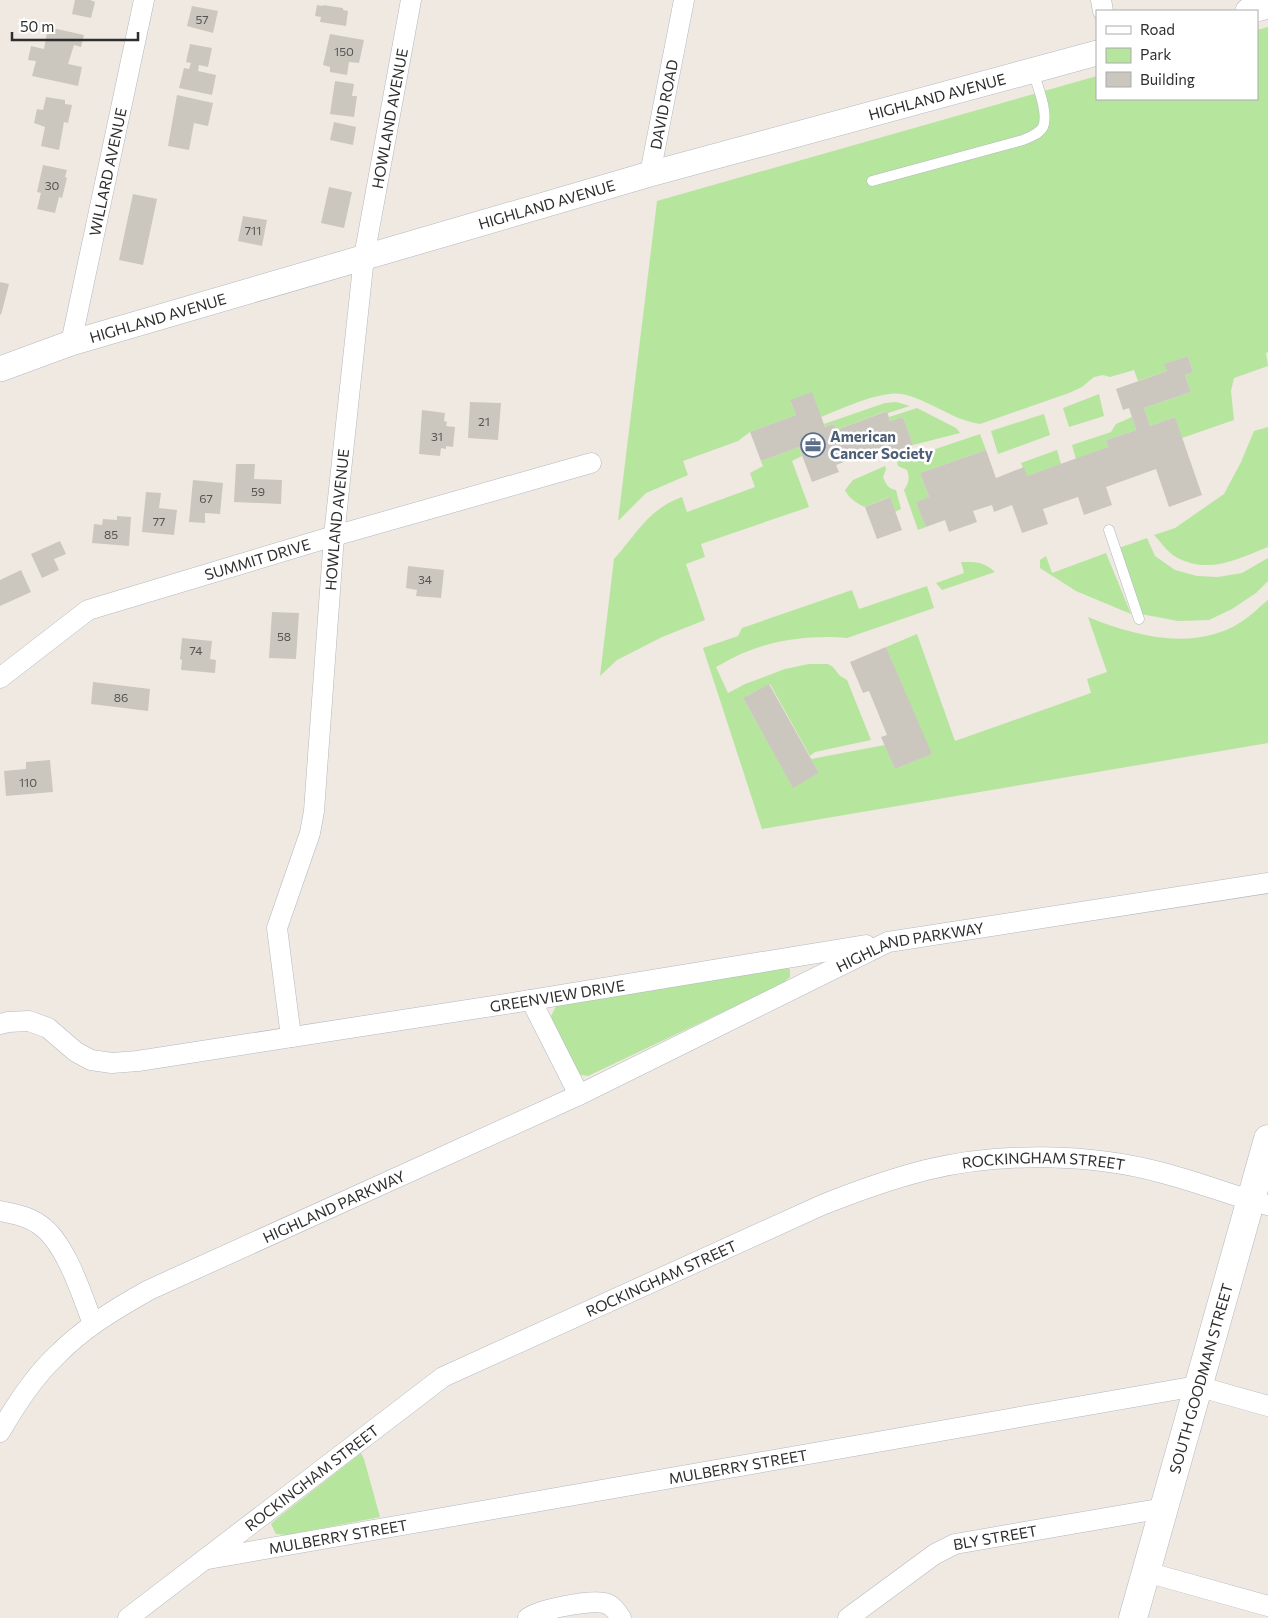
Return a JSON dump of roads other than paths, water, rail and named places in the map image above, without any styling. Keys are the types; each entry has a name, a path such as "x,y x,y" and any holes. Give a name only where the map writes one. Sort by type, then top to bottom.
{"main road":[{"name":"SOUTH GOODMAN STREET","path":"1133,1618 1197,1386 1259,1203 1268,1139"}],"street":[{"name":"WILLARD AVENUE","path":"72,343 144,0"},
{"name":"HOWLAND AVENUE","path":"291,1037 277,928 310,833 314,811 334,536 364,257 411,0"},
{"name":"DAVID ROAD","path":"650,174 684,0"},
{"path":"1252,10 1268,6"},
{"name":"HIGHLAND AVENUE","path":"0,369 72,343 650,174 1096,53"},
{"name":"SUMMIT DRIVE","path":"0,678 88,610 334,536 591,464"},
{"name":"HIGHLAND PARKWAY","path":"0,1432 35,1379 54,1358 94,1324 118,1307 149,1290 579,1095 888,942 1268,883"},
{"name":"GREENVIEW DRIVE","path":"0,1024 29,1021 48,1028 76,1052 91,1060 112,1063 531,1000 888,942"},
{"path":"531,1000 579,1095"},
{"name":"ROCKINGHAM STREET","path":"128,1618 443,1377 822,1205 874,1184 926,1170 977,1160 1040,1157 1075,1158 1163,1173 1259,1203"},
{"path":"0,1211 22,1215 41,1225 56,1241 68,1261 94,1324"},
{"name":"MULBERRY STREET","path":"206,1560 1197,1386 1268,1406"},
{"name":"BLY STREET","path":"848,1618 935,1554 955,1544 1164,1508"},
{"path":"1146,1572 1268,1606"},
{"path":"528,1618 543,1611 589,1603 605,1603 611,1606 621,1618"}],"lane":[{"path":"872,181 1023,140 1037,134 1043,127 1045,116 1033,70"},
{"path":"1109,530 1139,619"}],"place":[{"name":"American Cancer Society","path":"813,445"}]}
